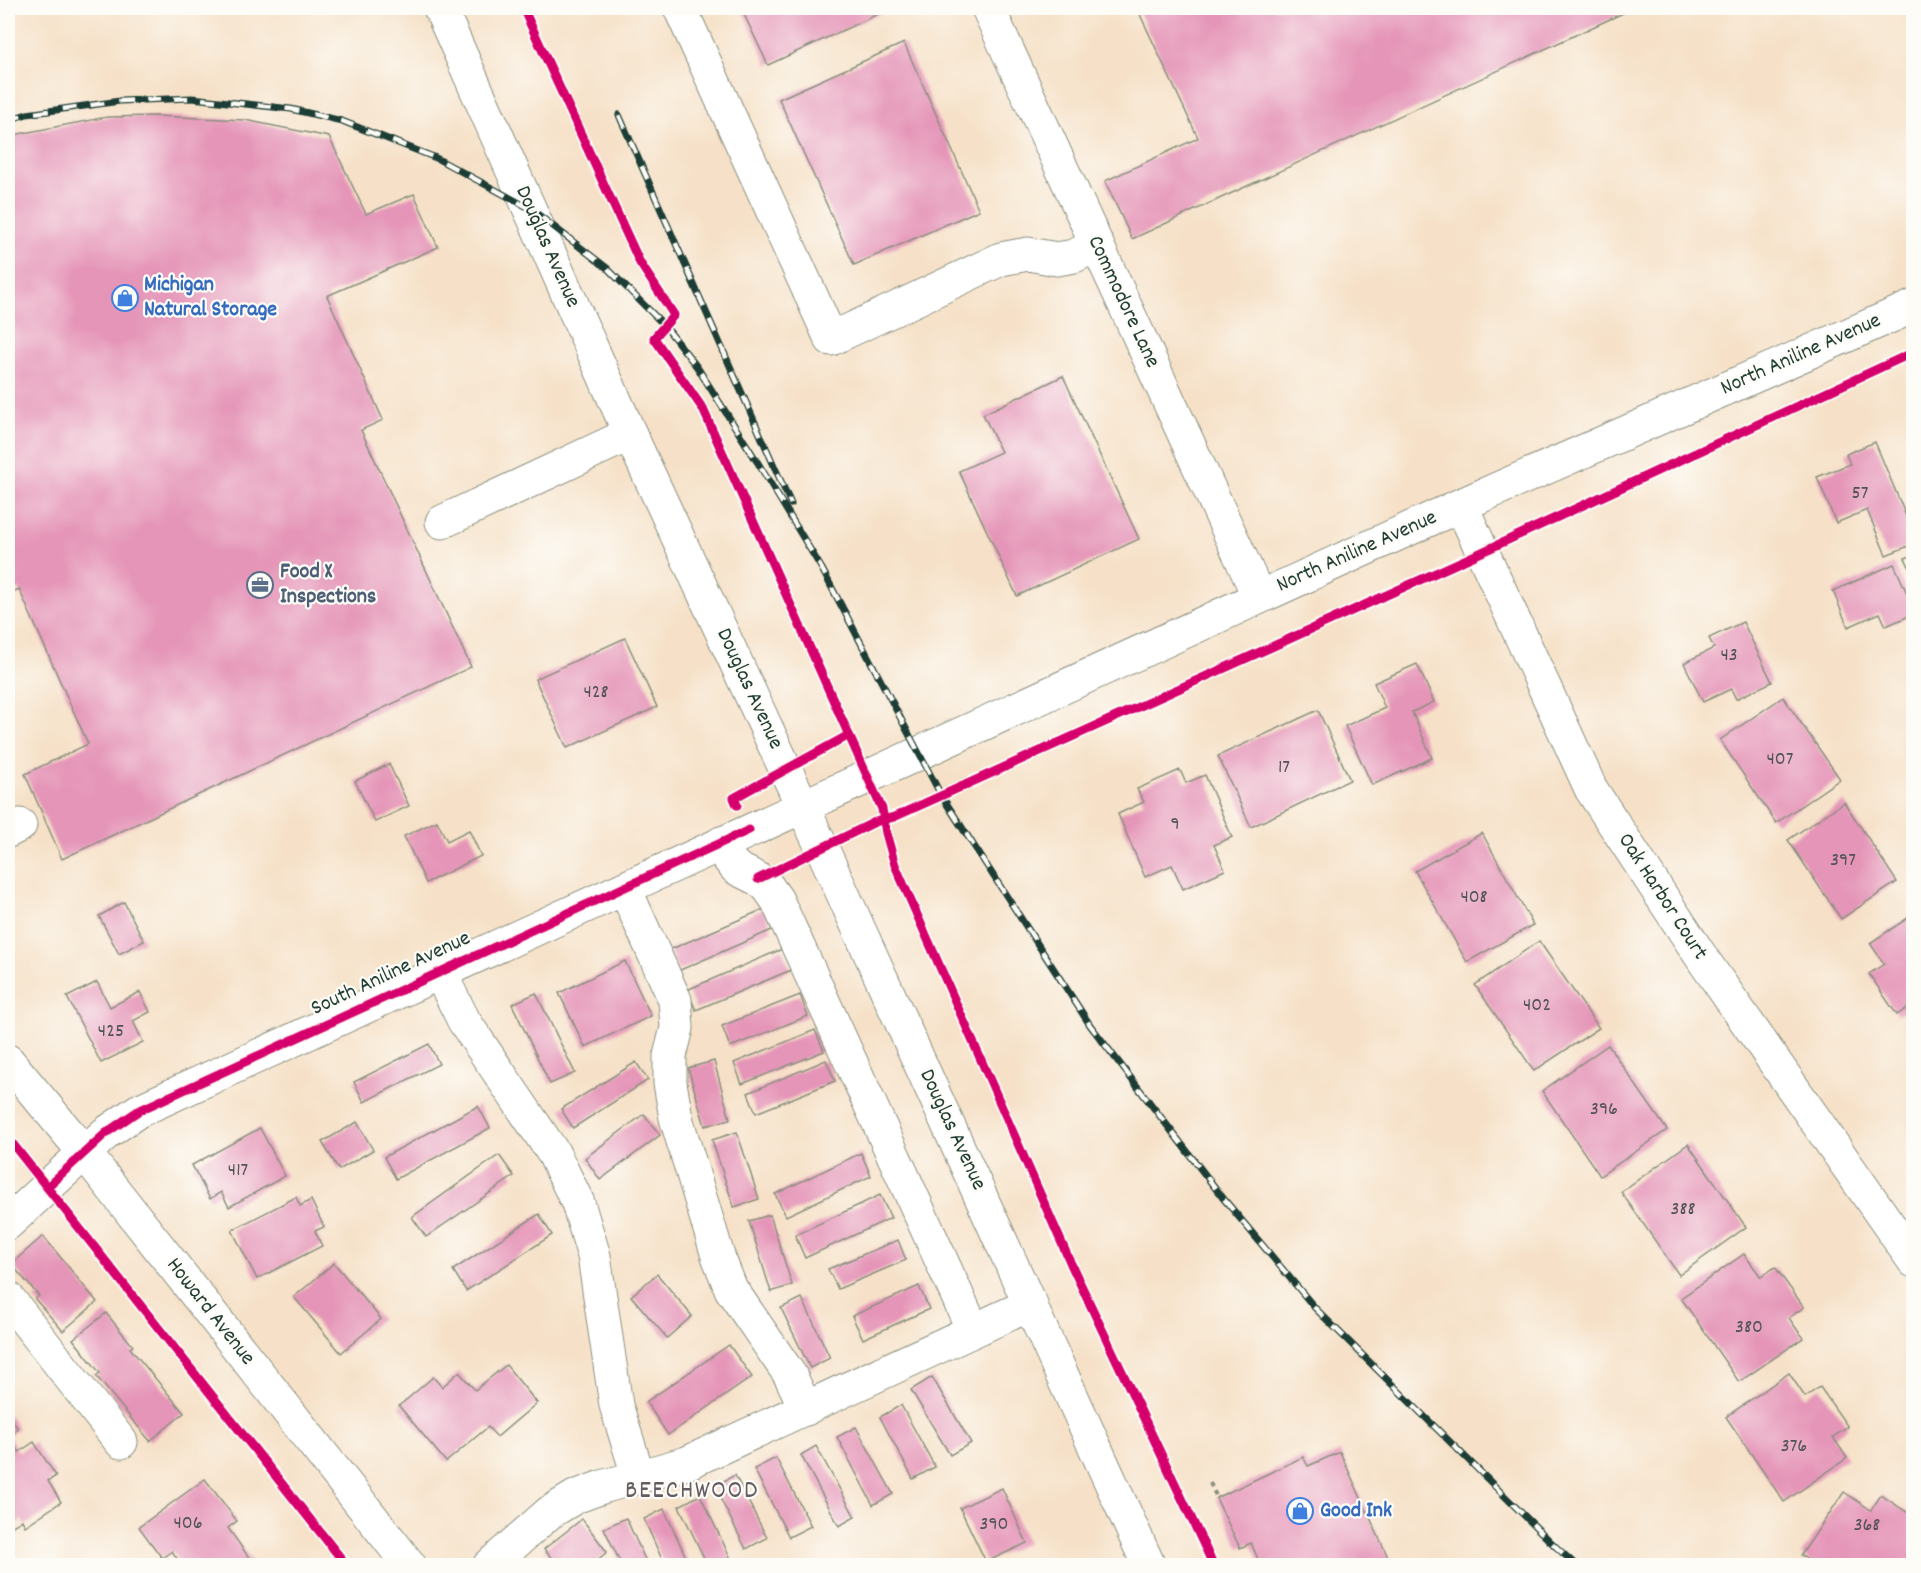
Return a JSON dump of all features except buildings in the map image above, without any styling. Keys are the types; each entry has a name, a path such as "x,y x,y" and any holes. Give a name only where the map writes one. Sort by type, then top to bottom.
{"street":[{"name":"Douglas Avenue","path":"440,8 630,434 803,806 1149,1566"},
{"path":"680,8 831,339 1000,259 1028,254 1057,259 1074,256 1097,245"},
{"name":"Commodore Lane","path":"988,8 1259,597"},
{"name":"North Aniline Avenue","path":"803,806 1461,505 1914,306"},
{"path":"442,522 630,434"},
{"name":"Oak Harbor Court","path":"1461,505 1591,789 1704,961 1914,1261"},
{"name":"South Aniline Avenue","path":"8,1223 106,1132 138,1111 803,806"},
{"path":"735,837 728,858 736,868 767,886 777,900 973,1330"},
{"path":"625,888 675,999 677,1028 670,1056 670,1083 689,1163 718,1256 731,1289 789,1376 806,1409"},
{"path":"440,973 464,1021 554,1154 578,1203 594,1256 616,1405 639,1478"},
{"name":"Howard Avenue","path":"8,1061 84,1152 410,1566"},
{"path":"8,1298 122,1442"},
{"path":"489,1566 549,1513 575,1497 687,1463 1031,1304"}],"path":[{"path":"1210,1483 1217,1497"}],"railway":[{"path":"8,120 27,114 120,101 192,98 291,109 342,121 436,158 531,209 607,268 665,326 697,367 822,569 941,795 1090,1025 1223,1198 1315,1308 1577,1566"},
{"path":"619,115 791,504"}],"cycle path":[{"path":"523,8 640,263 674,315 654,338 703,409 882,809 895,865 1071,1264 1214,1566"},
{"path":"758,879 875,822 894,817 1482,552 1914,352"},
{"path":"737,805 734,798 849,735"},
{"path":"47,1187 106,1133 138,1111 749,830"},
{"path":"8,1138 347,1566"}],"place":[{"name":"Michigan Natural Storage","path":"125,298"},
{"name":"Food X Inspections","path":"260,585"},
{"name":"Good Ink","path":"1300,1511"}],"district":[{"name":"BEECHWOOD","path":"692,1491"}]}
